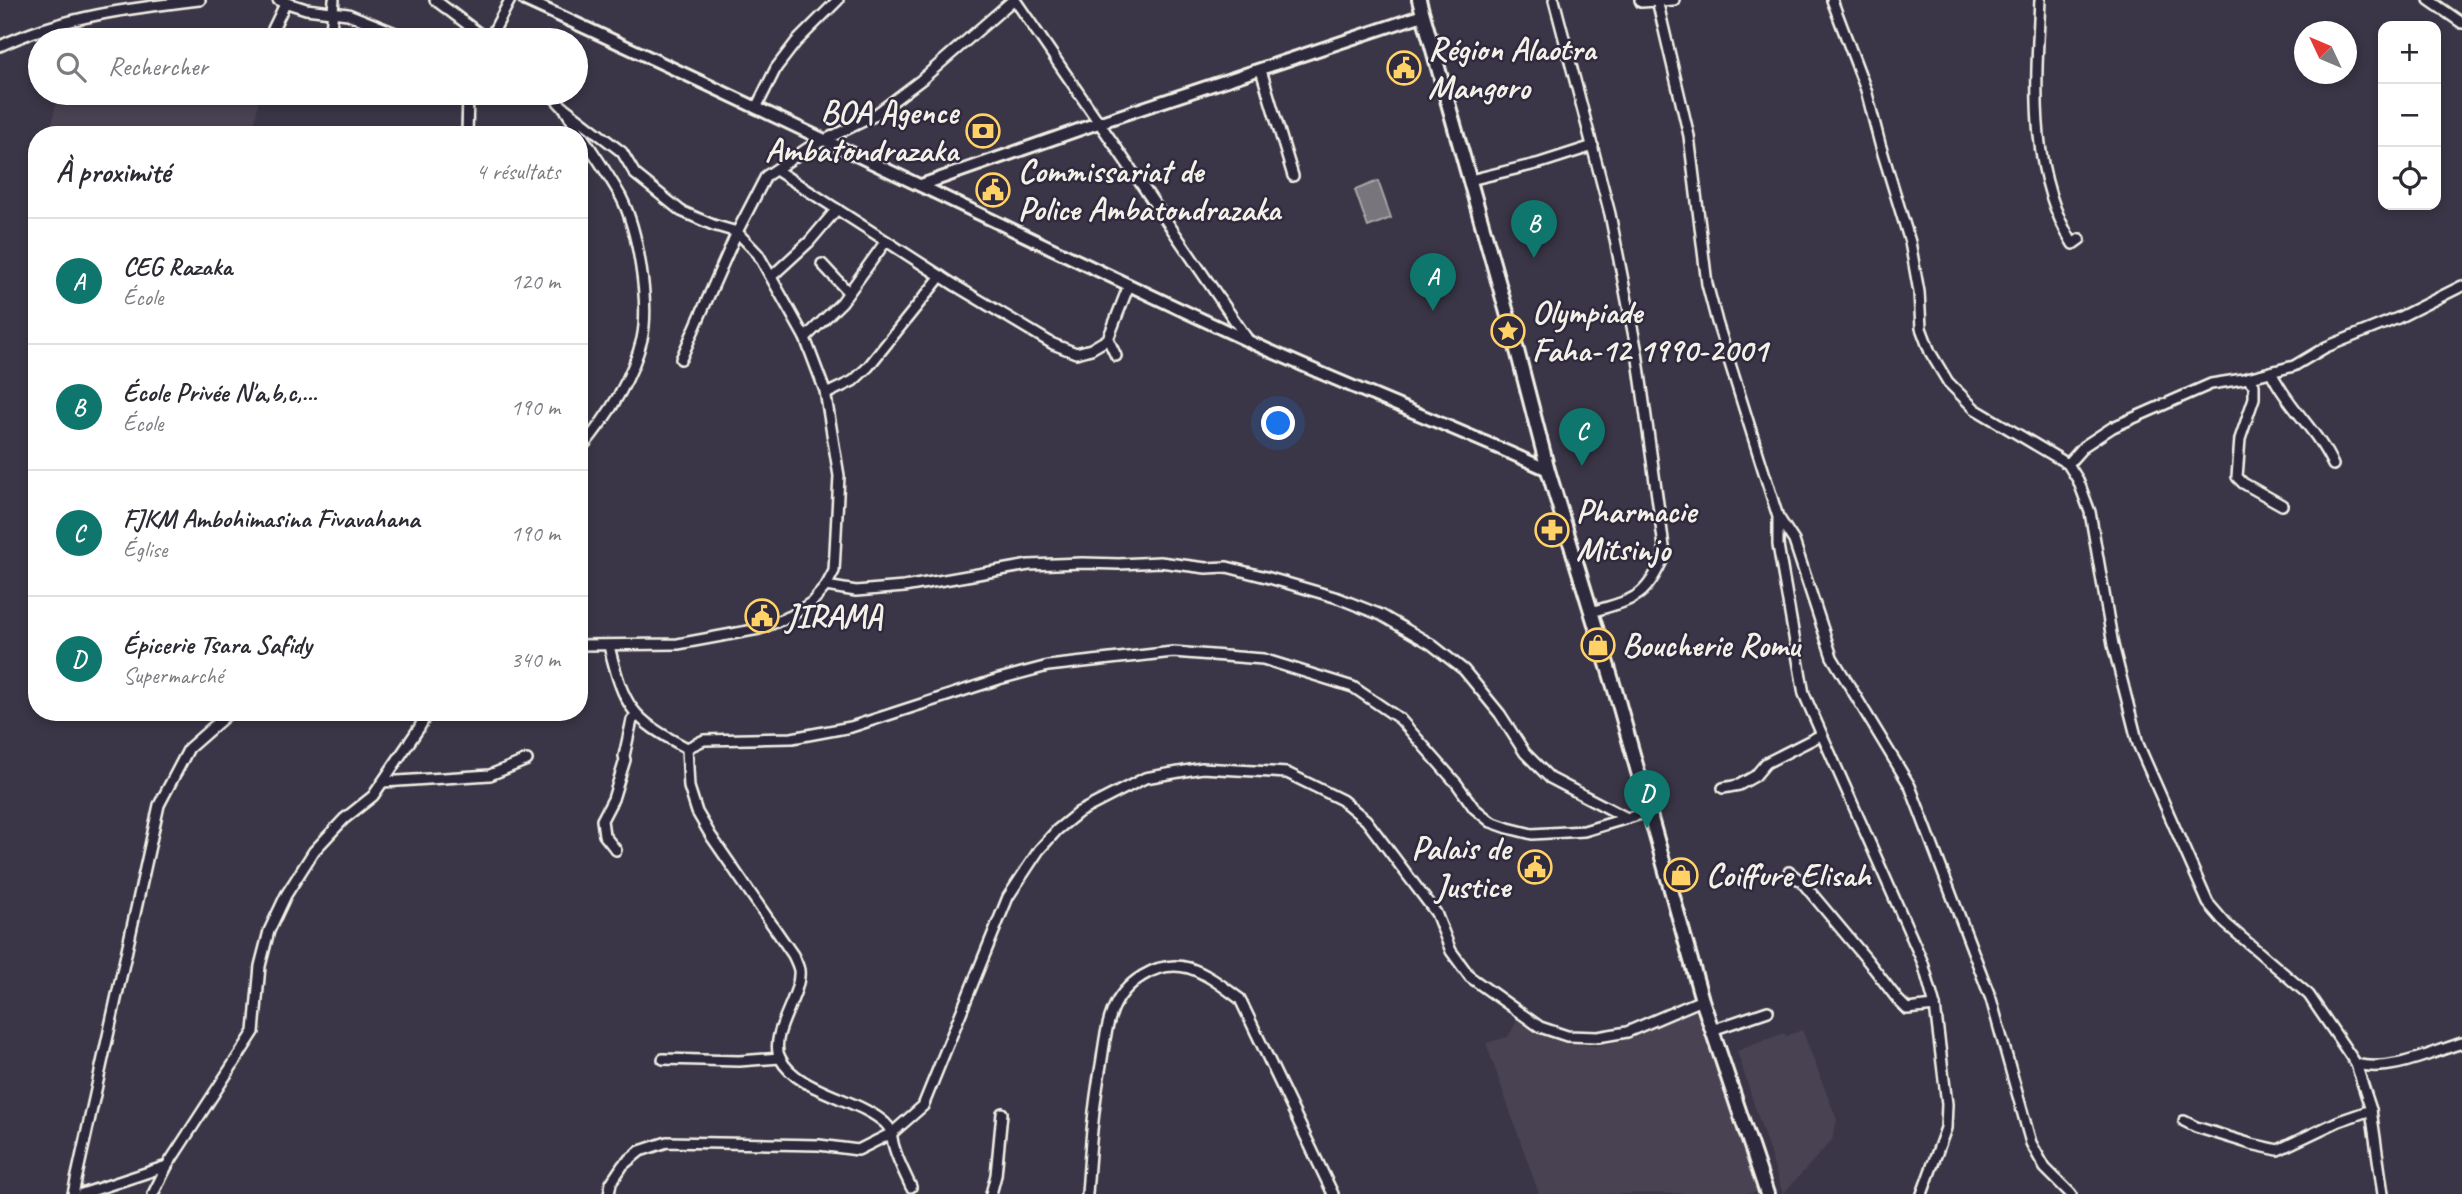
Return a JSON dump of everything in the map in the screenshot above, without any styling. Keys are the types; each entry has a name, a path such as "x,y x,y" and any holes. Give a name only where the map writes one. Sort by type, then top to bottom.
{"main road":[{"path":"1419,0 1548,470 1702,1000 1767,1194"}],"street":[{"path":"51,28 119,10 200,0"},
{"path":"331,28 334,0"},
{"path":"435,0 473,28"},
{"path":"495,28 510,0"},
{"path":"525,0 585,28"},
{"path":"756,108 776,68 796,42 838,0"},
{"path":"681,359 737,232 766,176 808,148 872,117 942,63 1014,0 1101,122 1250,342"},
{"path":"1554,0 1610,215 1636,352 1665,554 1656,575 1636,599 1591,612"},
{"path":"1640,0 1674,0"},
{"path":"1832,0 1866,90 1910,242 1919,292 1921,328 1930,352 1948,382 1975,409 2068,464 2078,480 2090,512 2113,645 2138,744 2208,903 2226,924 2309,995 2356,1064 2371,1110 2383,1194"},
{"path":"2040,0 2036,126 2060,223 2073,244 2080,239"},
{"path":"2429,0 2462,23"},
{"path":"273,28 282,1 306,9 348,14 383,28"},
{"path":"1657,1 1689,136 1707,284 1778,517 1794,541 1832,657 1910,786 1992,999 2031,1143 2045,1168 2071,1194"},
{"path":"921,185 1423,15"},
{"path":"588,29 1250,342 1491,443 1548,470"},
{"path":"0,46 28,34"},
{"path":"1261,69 1293,176"},
{"path":"467,126 468,105"},
{"path":"562,106 622,152 635,174 681,211 737,232 758,254 805,338 825,394 839,475 834,571 826,586 811,602 791,616 759,629 678,644 588,645"},
{"path":"562,106 575,126"},
{"path":"588,146 622,199 640,250 643,305 642,338 623,388 588,440"},
{"path":"1470,180 1540,163 1593,146"},
{"path":"776,170 941,276 1053,344 1076,353 1091,349 1108,339 1129,285"},
{"path":"772,276 809,242 837,209"},
{"path":"805,338 842,302 887,242"},
{"path":"822,264 848,292"},
{"path":"825,394 853,381 868,367 941,276"},
{"path":"2068,464 2084,446 2113,427 2211,384 2247,379 2294,366 2326,347 2398,318 2462,286"},
{"path":"1108,339 1116,356"},
{"path":"2272,372 2280,390 2327,452 2333,465"},
{"path":"2247,379 2254,385 2254,398 2240,439 2237,477 2282,505"},
{"path":"1778,517 1778,545 1804,694 1923,963 1936,1006 1947,1104 1946,1128 1922,1194"},
{"path":"826,586 856,591 904,587 1029,565 1082,563 1160,562 1206,568 1227,567 1266,577 1338,598 1431,644 1464,670 1500,713 1525,753 1550,778 1625,817"},
{"path":"609,646 618,682 637,716 665,737 687,748"},
{"path":"687,748 704,740 792,738 851,727 1048,666 1173,652 1263,659 1353,687 1400,719 1457,784 1474,808 1491,822 1532,834 1584,831 1648,811"},
{"path":"616,849 604,835 602,820 625,760 632,720 637,716"},
{"path":"73,1194 159,805 188,748 220,721"},
{"path":"153,1194 167,1166 254,1032 260,966 269,931 286,895 314,851 344,819 373,796 422,721"},
{"path":"1723,788 1739,785 1755,776 1766,763 1821,735"},
{"path":"687,748 689,788 697,812 785,942 799,970 797,986 778,1041 780,1058 803,1080 886,1123 911,1187"},
{"path":"383,782 489,775 527,760"},
{"path":"609,1194 611,1183 623,1165 640,1151 667,1142 819,1145 858,1150 892,1133 915,1116 923,1106 1008,897 1039,850 1057,830 1079,812 1145,778 1202,768 1287,774 1342,800 1366,820 1436,913 1451,951 1470,977 1540,1027 1567,1036 1608,1036 1627,1032 1702,1000"},
{"path":"1789,872 1802,882 1907,1009 1936,1006"},
{"path":"1087,1194 1091,1119 1112,1011 1125,989 1141,976 1162,968 1188,968 1211,979 1240,999 1333,1194"},
{"path":"1712,1030 1768,1011"},
{"path":"2356,1064 2371,1068 2402,1062 2462,1043"},
{"path":"663,1059 739,1061 780,1058"},
{"path":"2184,1121 2229,1138 2278,1150 2339,1121 2371,1110"},
{"path":"991,1194 996,1175 1002,1113"},
{"path":"82,1194 167,1166"}],"shaded area":[{"path":"56,105 258,105 254,126 52,126"},
{"path":"1378,181 1391,218 1368,227 1355,190"},
{"path":"1695,1009 1759,1193 1539,1194 1486,1043 1508,1037 1517,1021 1564,1043 1595,1046 1621,1041"},
{"path":"1802,1030 1837,1120 1832,1140 1783,1194 1737,1051 1784,1033 1786,1036"}],"place":[{"name":"Région Alaotra Mangoro","path":"1404,68"},
{"name":"BOA Agence Ambatondrazaka","path":"983,131"},
{"name":"Commissariat de Police Ambatondrazaka","path":"993,190"},
{"name":"École Privée N'a,b,c,...","path":"1534,258"},
{"name":"CEG Razaka","path":"1433,311"},
{"name":"Olympiade Faha-12 1990-2001","path":"1508,331"},
{"name":"FJKM Ambohimasina Fivavahana","path":"1582,466"},
{"name":"Pharmacie Mitsinjo","path":"1552,530"},
{"name":"JIRAMA","path":"762,616"},
{"name":"Boucherie Romu","path":"1598,645"},
{"name":"Épicerie Tsara Safidy","path":"1647,828"},
{"name":"Palais de Justice","path":"1535,867"},
{"name":"Coiffure Elisah","path":"1681,875"}]}
